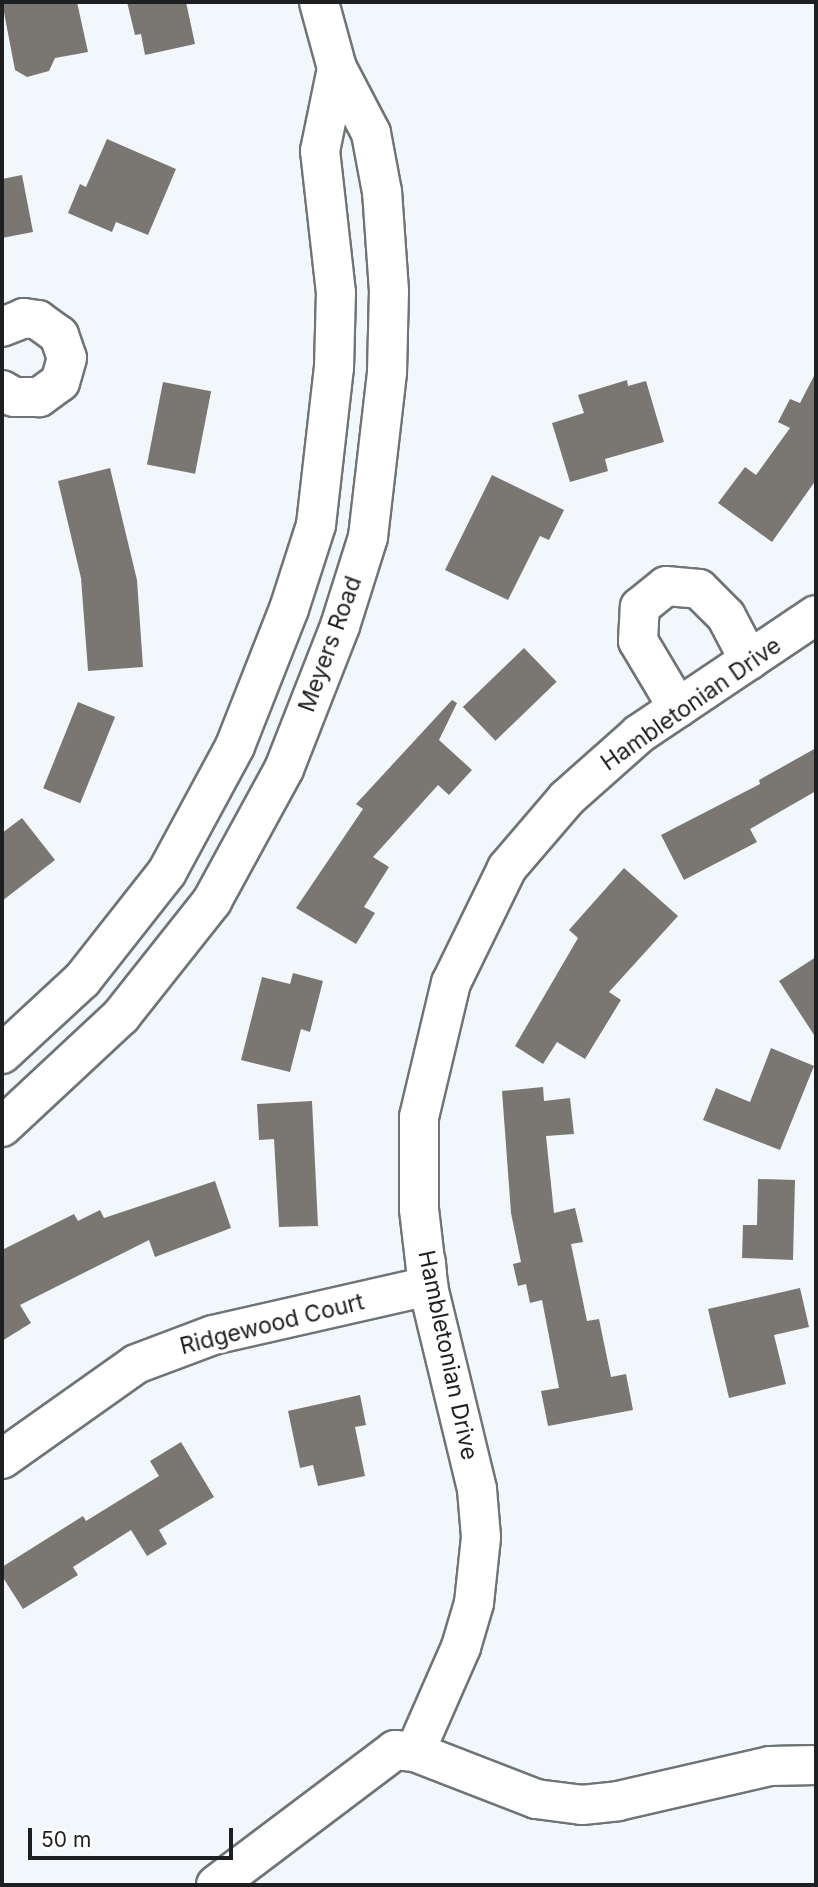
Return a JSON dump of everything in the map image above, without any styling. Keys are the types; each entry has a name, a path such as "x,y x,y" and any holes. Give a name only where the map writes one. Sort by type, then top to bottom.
{"street":[{"name":"Meyers Road","path":"2,1127 121,1016 212,901 284,769 368,537 387,372 389,291 382,191 371,133 337,68 319,2"},
{"name":"Meyers Road","path":"2,1054 82,980 167,872 235,747 289,609 316,525 334,368 336,293 320,151 337,68"},
{"path":"2,327 24,318 38,320 59,335 67,358 66,371 51,391 27,399 2,391"},
{"path":"678,708 638,641 640,607 666,586 699,589 726,616 749,660"},
{"name":"Hambletonian Drive","path":"415,1752 461,1647 474,1603 481,1537 474,1477 428,1286 418,1139 439,1020 469,940 507,868 595,771 678,708 816,615"},
{"name":"Ridgewood Court","path":"2,1460 110,1380 175,1347 428,1286"},
{"path":"216,1885 368,1775 395,1750 415,1752 536,1799 582,1805 770,1766 816,1765"}],"building":[{"path":"2,2 77,2 88,52 55,58 49,71 27,77 15,70"},
{"path":"127,2 186,2 195,44 145,55 141,34 135,35"},
{"path":"107,139 176,169 148,235 116,222 112,232 68,213 80,184 86,187"},
{"path":"22,175 33,232 2,238 2,179"},
{"path":"816,372 816,480 772,542 718,503 745,467 756,475 790,428 778,422 790,399 800,403"},
{"path":"627,380 628,386 646,381 664,442 605,459 608,471 570,482 552,423 584,413 578,395"},
{"path":"163,382 211,391 195,474 147,464"},
{"path":"110,468 137,580 143,667 88,671 81,578 58,481"},
{"path":"492,475 564,510 549,540 540,536 508,600 445,570"},
{"path":"524,648 557,682 496,741 463,707"},
{"path":"452,700 457,703 439,740 472,770 449,795 438,785 373,857 389,867 364,907 375,913 356,944 296,908 363,809 356,804"},
{"path":"78,702 115,717 80,803 43,788"},
{"path":"816,748 816,791 750,829 757,842 684,880 661,835 760,784 759,780"},
{"path":"22,818 55,860 2,901 2,833"},
{"path":"624,868 678,916 609,992 621,1000 585,1059 557,1042 543,1064 515,1046 578,938 569,930"},
{"path":"816,957 816,1038 779,981"},
{"path":"293,973 323,981 310,1032 301,1029 290,1072 241,1060 262,977 290,984"},
{"path":"771,1048 814,1066 780,1150 703,1120 716,1088 750,1102"},
{"path":"543,1087 544,1101 570,1098 574,1134 546,1136 554,1213 575,1208 583,1242 571,1244 587,1321 599,1319 611,1377 626,1374 633,1410 548,1426 541,1391 559,1388 542,1300 530,1303 526,1284 518,1286 513,1264 521,1262 511,1213 502,1091"},
{"path":"312,1101 318,1226 279,1227 274,1139 259,1140 257,1104"},
{"path":"758,1179 795,1180 793,1260 742,1258 743,1225 757,1225"},
{"path":"215,1181 231,1228 155,1257 149,1240 20,1305 31,1323 2,1341 2,1250 74,1214 78,1221 100,1210 104,1218"},
{"path":"800,1288 809,1327 774,1335 786,1384 729,1398 708,1309"},
{"path":"360,1395 366,1425 355,1427 365,1476 318,1486 313,1465 300,1468 288,1411"},
{"path":"181,1442 214,1497 159,1530 167,1544 147,1556 131,1530 73,1567 78,1575 23,1609 2,1576 2,1567 83,1516 86,1521 159,1476 150,1461"}]}
